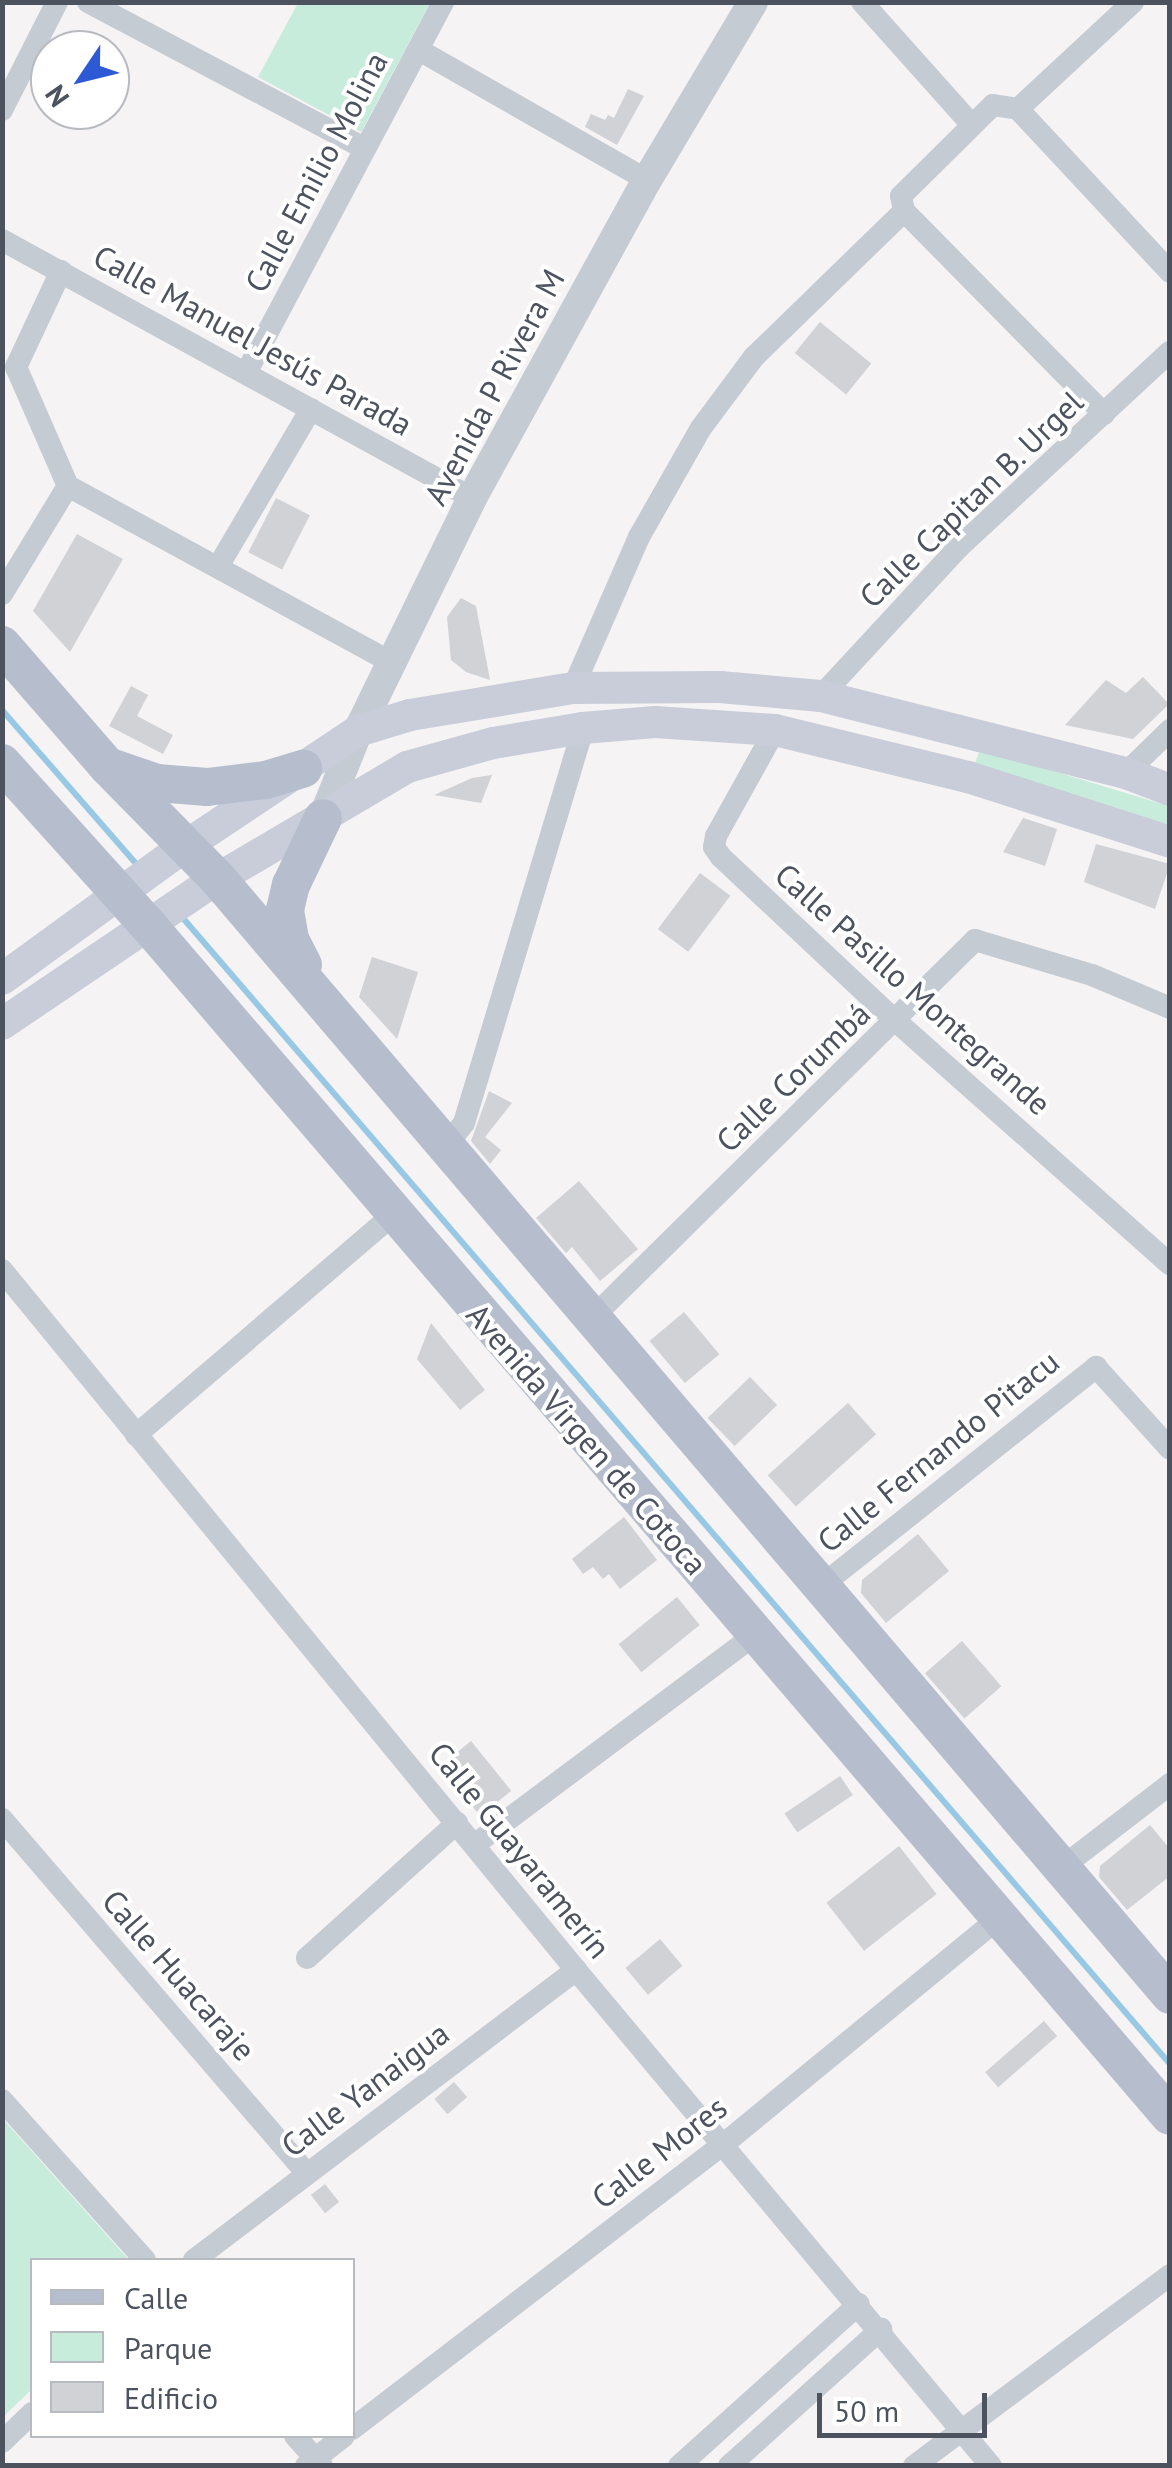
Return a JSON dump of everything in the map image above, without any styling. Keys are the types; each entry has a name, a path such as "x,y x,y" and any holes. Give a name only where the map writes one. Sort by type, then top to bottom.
{"main road":[{"path":"2,646 181,850 319,998 1170,1995"},
{"path":"5,980 181,850 358,731 416,714 574,688 720,687 821,696 1126,773 1170,790"},
{"path":"2,1024 212,882 407,767 493,742 655,722 775,730 968,777 1170,842"},
{"path":"930,768 945,750 940,727"},
{"path":"968,777 966,755 980,737"},
{"name":"Avenida Virgen de Cotoca","path":"2,763 152,922 394,1213 1170,2116"},
{"path":"108,767 157,782 207,786 266,780 302,769"},
{"path":"319,998 290,939 285,910 291,885 324,818"}],"street":[{"path":"2,110 57,2"},
{"path":"88,2 362,147"},
{"name":"Calle Emilio Molina","path":"246,373 362,147 443,2"},
{"name":"Avenida P Rivera M","path":"324,818 358,731 472,498 647,180 753,2"},
{"path":"862,2 972,124"},
{"path":"1018,109 1133,2"},
{"path":"419,50 647,180"},
{"path":"1104,414 904,211 901,196 992,105 1018,109 1170,272"},
{"path":"574,688 638,537 700,428 754,357 904,211"},
{"name":"Calle Manuel Jesús Parada","path":"2,240 472,498"},
{"path":"61,270 16,367 68,486 219,565 394,664"},
{"name":"Calle Capitan B. Urgel","path":"821,696 958,548 1169,353"},
{"path":"219,565 311,409"},
{"path":"2,594 68,486"},
{"path":"446,1146 464,1123 583,728"},
{"name":"Calle Pasillo Montegrande","path":"775,730 714,847 897,1022 1170,1264"},
{"path":"1126,773 1170,730"},
{"name":"Calle Corumbá","path":"592,1318 897,1022 975,940 1092,975 1170,1008"},
{"path":"136,1435 394,1213"},
{"name":"Calle Guayaramerín","path":"2,1270 576,1970 992,2466"},
{"name":"Calle Fernando Pitacu","path":"821,1586 1096,1368 1170,1448"},
{"path":"474,1846 756,1636"},
{"path":"1061,1868 1170,1784"},
{"name":"Calle Huacaraje","path":"2,1819 307,2173"},
{"path":"307,1958 457,1823"},
{"name":"Calle Mores","path":"355,2426 724,2144 998,1920"},
{"name":"Calle Yanaigua","path":"197,2258 576,1970"},
{"path":"2,2100 143,2258"},
{"path":"914,2466 1170,2275"},
{"path":"679,2466 858,2304"},
{"path":"730,2466 880,2329"},
{"path":"2,2442 30,2415"},
{"path":"296,2438 314,2463 342,2438"}],"green space":[{"path":"298,3 430,3 361,132 258,77"},
{"path":"987,751 1169,806 1169,827 975,763 979,752"},
{"path":"2,2118 127,2258 30,2258 30,2391 3,2417"}],"building":[{"path":"628,89 644,96 617,145 585,127 591,114 605,120 608,115 614,118"},
{"path":"820,322 871,364 846,395 795,353"},
{"path":"276,498 310,515 282,570 248,552"},
{"path":"77,534 123,559 70,652 33,611"},
{"path":"461,598 476,606 490,680 466,672 451,660 447,617"},
{"path":"1143,677 1169,704 1133,739 1065,725 1106,680 1126,693"},
{"path":"131,686 148,695 137,716 173,735 163,754 109,726"},
{"path":"492,775 481,803 434,795 472,778"},
{"path":"1023,818 1057,829 1045,866 1003,852"},
{"path":"1096,844 1170,864 1155,909 1084,882"},
{"path":"700,873 730,896 688,952 658,929"},
{"path":"372,957 418,972 397,1039 359,997"},
{"path":"489,1091 512,1103 485,1137 501,1150 490,1164 471,1141"},
{"path":"579,1181 638,1249 600,1281 572,1247 566,1253 536,1218"},
{"path":"684,1312 719,1354 685,1383 650,1341"},
{"path":"431,1323 485,1390 460,1410 417,1359"},
{"path":"750,1377 777,1405 735,1446 708,1418"},
{"path":"848,1403 876,1434 796,1506 768,1475"},
{"path":"624,1517 657,1560 620,1589 609,1574 603,1579 593,1567 583,1574 572,1559"},
{"path":"918,1534 949,1571 886,1623 861,1593 862,1580"},
{"path":"677,1597 700,1625 641,1672 619,1644"},
{"path":"962,1641 1001,1686 964,1718 925,1673"},
{"path":"471,1741 511,1791 480,1816 440,1766"},
{"path":"840,1776 853,1795 797,1833 784,1813"},
{"path":"1150,1825 1170,1849 1170,1876 1127,1910 1099,1877 1100,1866"},
{"path":"899,1846 937,1894 864,1951 827,1903"},
{"path":"660,1939 682,1966 648,1995 626,1968"},
{"path":"1044,2021 1057,2036 998,2087 985,2072"},
{"path":"454,2082 467,2097 447,2114 434,2099"},
{"path":"325,2184 339,2202 325,2213 311,2195"}],"waterway":[{"path":"2,710 138,866"},
{"path":"182,917 1170,2064"}]}
